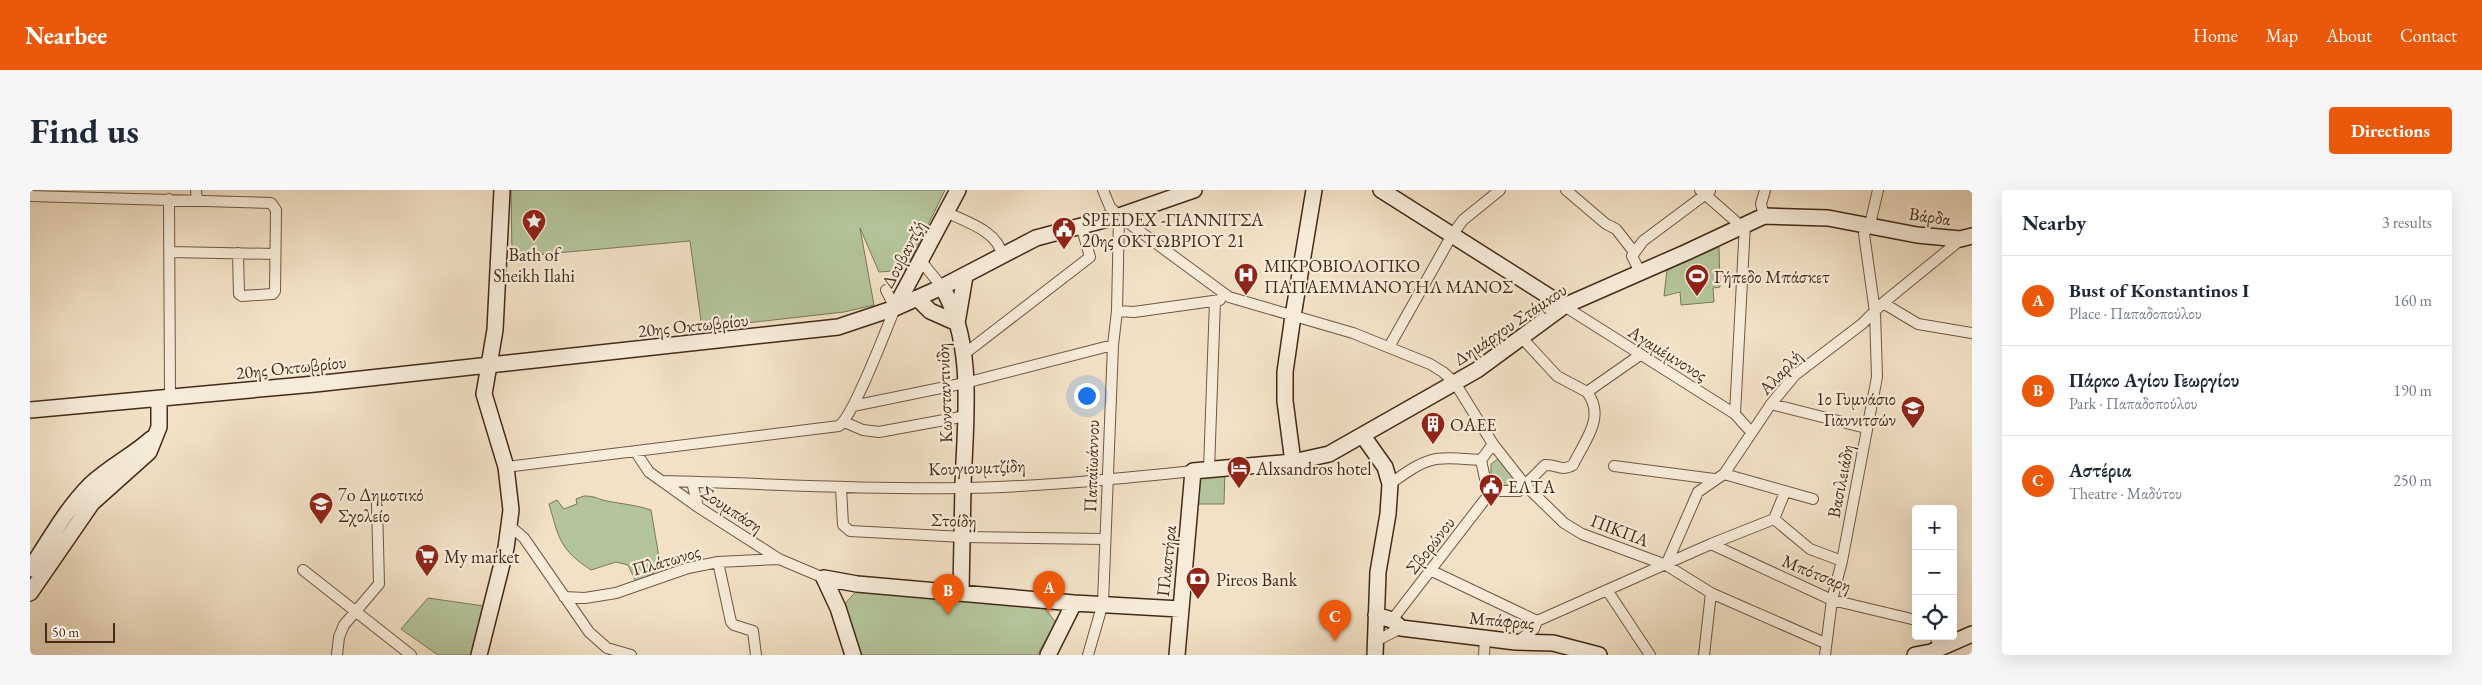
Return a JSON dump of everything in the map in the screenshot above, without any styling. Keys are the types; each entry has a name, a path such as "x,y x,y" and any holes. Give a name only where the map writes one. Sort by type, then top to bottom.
{"main road":[{"path":"479,655 510,526 510,493 506,467 484,394 495,330 502,190"},
{"name":"Δουβαντζή","path":"895,308 958,190"},
{"name":"20ης Οκτωβρίου","path":"30,410 488,366 815,331 854,323 895,308 965,276 1036,238 1119,216 1194,190"},
{"path":"1293,462 1285,401 1285,372 1292,316 1314,190"},
{"path":"1381,190 1564,306"},
{"name":"Δημάρχου Στάμκου","path":"1293,462 1329,454 1363,436 1455,383 1564,306 1764,216"},
{"name":"Βάρδα","path":"1764,216 1806,216 1868,224 1917,235 1968,236"},
{"path":"917,298 930,311 957,323 965,276"},
{"name":"Κωνσταντινίδη","path":"942,287 950,302 961,334 965,383 966,416 961,592"},
{"path":"30,593 92,503 105,489 149,452 161,419 165,398"},
{"path":"30,569 70,509 90,486 117,463 156,435"},
{"path":"1363,436 1385,467 1390,484 1388,514 1378,572 1375,648"},
{"name":"Κουγιουμτζίδη","path":"1192,471 1293,462"},
{"name":"Πλαστήρα","path":"1176,655 1192,471"},
{"path":"824,578 857,584 1074,603 1103,603 1180,609"},
{"path":"824,578 838,608 853,655"},
{"path":"838,608 846,594 857,584"},
{"path":"1048,655 1074,603"},
{"name":"Μπάφρας","path":"1376,614 1396,624 1485,639 1553,643 1599,655"},
{"path":"1915,655 1972,634"}],"street":[{"path":"1103,190 1110,207 1119,216 1229,297"},
{"path":"1389,347 1452,235 1463,220 1500,190"},
{"path":"1566,190 1606,224 1616,229 1633,254 1640,272"},
{"path":"1764,216 1762,204 1765,190"},
{"name":"Βασιλειάδη","path":"1825,655 1825,643 1832,600 1842,561 1877,377 1875,312 1864,234 1871,220 1878,190"},
{"path":"1633,254 1643,241 1706,191 1741,226 1745,224 1735,414"},
{"path":"30,196 86,193 169,199 196,195 271,203 276,210 273,294 242,296 238,291 238,253"},
{"path":"165,398 170,252 169,199"},
{"path":"946,212 992,237 1000,246 1002,255"},
{"name":"Παπαϊωάννου","path":"1088,655 1103,603 1113,345 1117,311 1119,216"},
{"path":"963,355 1090,257 1081,225"},
{"name":"Αλαρλή","path":"1724,474 1771,404 1807,365 1851,333 1883,303 1968,236"},
{"path":"170,252 275,254"},
{"path":"921,261 942,287"},
{"path":"506,467 635,450 832,428 844,422 853,406 895,308 886,290"},
{"path":"1117,311 1134,312 1215,301 1229,297"},
{"name":"ΠΙΚΠΑ","path":"1229,297 1343,330 1430,364 1450,377 1455,383 1493,444 1526,486 1558,518 1578,531 1666,565 1711,592 1825,643"},
{"path":"1209,469 1215,301"},
{"path":"1883,303 1918,324 1972,333"},
{"name":"Αγαμέμνονος","path":"1564,306 1735,414 1751,432"},
{"path":"1493,444 1481,460 1485,479 1493,489 1511,493 1526,486 1545,465 1565,468 1572,465 1596,418 1596,406 1587,392 1556,376 1521,337"},
{"path":"853,406 965,383 1113,345"},
{"path":"1587,392 1640,354"},
{"path":"1771,404 1866,428"},
{"path":"844,422 863,430 879,432 966,416"},
{"name":"Σουμπάση","path":"635,450 650,472 698,507 779,559 824,578"},
{"path":"1390,484 1416,466 1432,459 1481,460"},
{"path":"1614,466 1714,479"},
{"name":"Κουγιουμτζίδη","path":"662,481 841,488 963,488 1107,480 1192,471"},
{"path":"1666,565 1698,492 1714,479 1724,474 1813,499"},
{"path":"692,482 698,507"},
{"name":"Στοίδη","path":"841,488 843,525 846,530 963,537 1105,539"},
{"name":"Σβορώνου","path":"1396,624 1432,571 1493,489"},
{"path":"1516,642 1534,629 1537,621 1774,518 1785,492"},
{"path":"337,655 341,630 379,584 377,504"},
{"path":"1774,518 1810,549 1842,561"},
{"path":"510,526 524,538 564,597 598,641 607,648 631,655"},
{"name":"Μπότσαρη","path":"1711,544 1832,600 1912,619"},
{"name":"Πλάτωνος","path":"564,597 585,598 616,593 688,568 718,562 779,559"},
{"path":"718,562 731,622 753,632 756,655"},
{"path":"303,570 411,655"},
{"path":"1432,571 1537,621"},
{"path":"1607,590 1650,655"},
{"path":"1704,655 1711,592"},
{"path":"1375,648 1396,624"},
{"path":"1484,655 1485,639"}],"green space":[{"path":"511,190 945,190 906,270 879,272 860,228 874,305 844,312 702,328 690,241 512,257"},
{"path":"1719,247 1720,287 1713,288 1714,302 1681,305 1680,292 1664,296 1667,270"},
{"path":"1498,459 1518,484 1511,487 1497,484 1491,477 1491,464"},
{"path":"1196,469 1225,469 1224,504 1195,504"},
{"path":"584,496 651,510 661,569 636,582 628,565 616,562 591,570 572,556 558,534 549,504 557,500 564,509 577,504 576,499"},
{"path":"861,586 1041,603 1056,623 1037,655 861,655 842,607"},
{"path":"428,598 484,606 473,655 438,655 401,629"}],"place":[{"name":"Bath of Sheikh Ilahi","path":"534,242"},
{"name":"SPEEDEX -ΓΙΑΝΝΙΤΣΑ 20ης ΟΚΤΩΒΡΙΟΥ 21","path":"1064,250"},
{"name":"ΜΙΚΡΟΒΙΟΛΟΓΙΚΟ ΠΑΠΑΕΜΜΑΝΟΥΗΛ ΜΑΝΟΣ","path":"1246,296"},
{"name":"Γήπεδο Μπάσκετ","path":"1697,297"},
{"name":"1ο Γυμνάσιο Γιαννιτσών","path":"1913,429"},
{"name":"ΟΑΕΕ","path":"1433,445"},
{"name":"Alxsandros hotel","path":"1239,489"},
{"name":"ΕΛΤΑ","path":"1491,507"},
{"name":"7o Δημοτικό Σχολείο","path":"321,525"},
{"name":"My market","path":"427,577"},
{"name":"Pireos Bank","path":"1198,600"},
{"name":"Bust of Konstantinos I","path":"1049,612"},
{"name":"Πάρκο Αγίου Γεωργίου","path":"948,615"},
{"name":"Αστέρια","path":"1335,641"}]}
